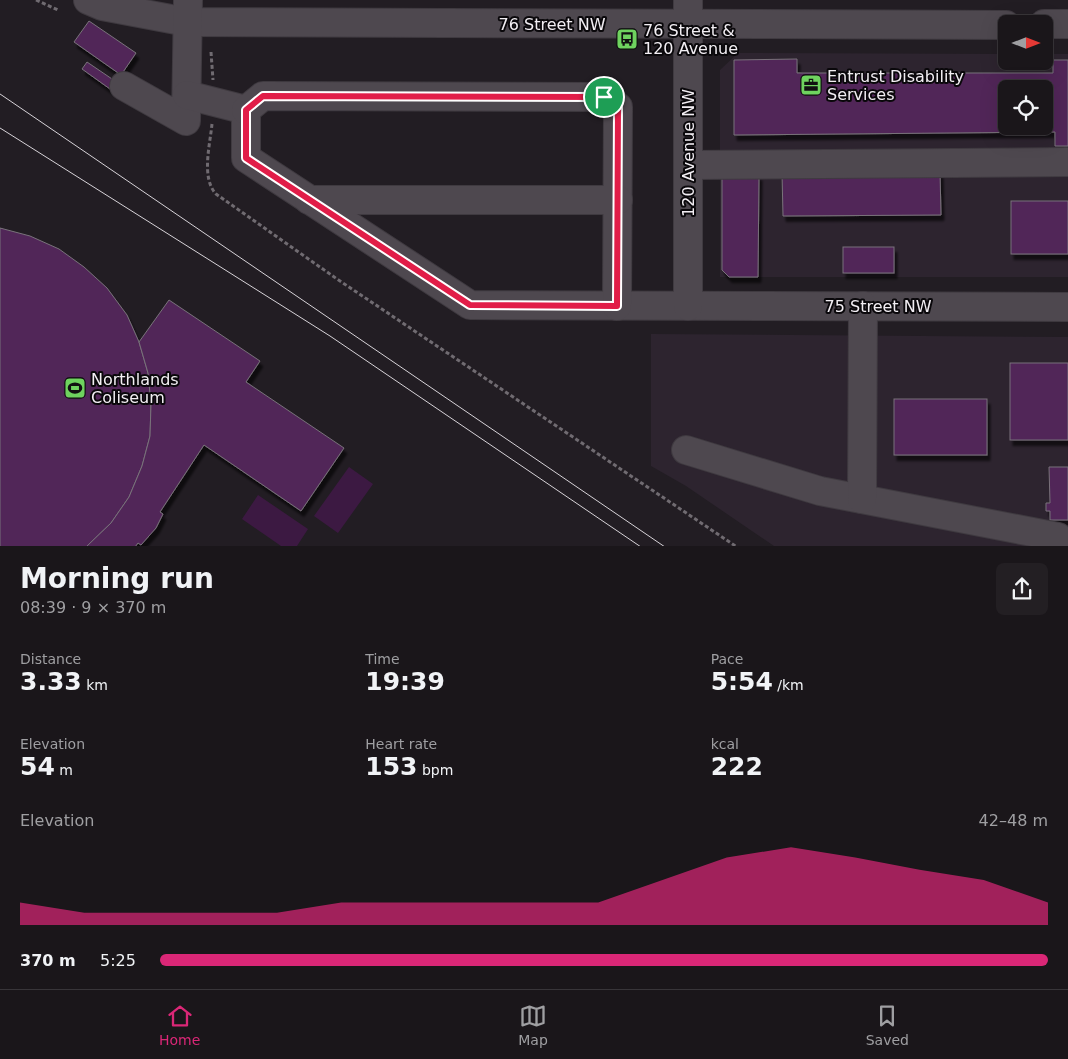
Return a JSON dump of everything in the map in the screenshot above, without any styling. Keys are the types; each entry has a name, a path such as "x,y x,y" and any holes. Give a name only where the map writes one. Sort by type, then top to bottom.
{"street":[{"name":"76 Street NW","path":"88,0 102,6 188,20 688,12 998,24"},
{"name":"120 Avenue NW","path":"688,12 688,306"},
{"path":"188,20 195,106"},
{"path":"1053,24 1068,24"},
{"path":"124,86 195,106 246,110 263,96 604,97 618,107 617,306"},
{"name":"75 Street NW","path":"246,110 246,158 470,305 1068,306"},
{"path":"688,166 1068,162"},
{"path":"309,200 618,200"},
{"path":"862,499 863,306"},
{"path":"686,450 820,491 1058,537"}],"path":[{"path":"36,0 58,10"},
{"path":"188,20 203,37 213,56 195,106 208,184 216,194 337,278 737,546"}],"shaded area":[{"path":"738,53 998,54 998,70 1053,70 1053,54 1068,54 1068,277 720,277 720,70"},
{"path":"651,334 1068,337 1068,546 774,546 686,486 651,466"},
{"path":"349,467 373,484 338,533 314,516"},
{"path":"258,495 308,529 297,546 281,546 242,519"}],"building":[{"path":"89,21 136,53 121,75 74,42"},
{"path":"797,59 797,73 1053,73 1053,60 1068,60 1068,146 1055,146 1055,132 1053,132 1053,80 998,80 998,133 734,135 734,60"},
{"path":"87,62 115,81 110,89 82,69"},
{"path":"940,172 941,215 783,216 782,173"},
{"path":"722,174 759,175 758,277 729,277 722,270"},
{"path":"1011,201 1068,201 1068,254 1011,254"},
{"name":"Northlands Coliseum","path":"0,228 30,236 59,249 84,267 107,288 127,315 139,342 148,373 151,404 150,436 142,466 129,497 111,523 87,546 0,546"},
{"path":"843,247 894,247 894,273 843,273"},
{"path":"169,300 260,361 246,382 344,448 301,511 204,445 160,512 163,514 156,528 141,545 138,543 136,546 87,546 111,523 129,497 142,466 150,436 151,404 148,373 139,342"},
{"path":"1010,363 1068,363 1068,440 1010,440"},
{"path":"894,399 987,399 987,455 894,455"},
{"path":"1049,467 1068,467 1068,520 1050,520 1050,511 1046,511 1046,503 1050,503"}],"tram line":[{"path":"0,94 664,546"},
{"path":"0,128 330,336 640,546"}],"place":[{"name":"76 Street & 120 Avenue","path":"627,39"},
{"name":"Entrust Disability Services","path":"811,85"},
{"name":"Northlands Coliseum","path":"75,388"}],"route":[{"path":"263,96 604,97 618,107 617,306 470,305 246,158 246,110 263,96"}]}
